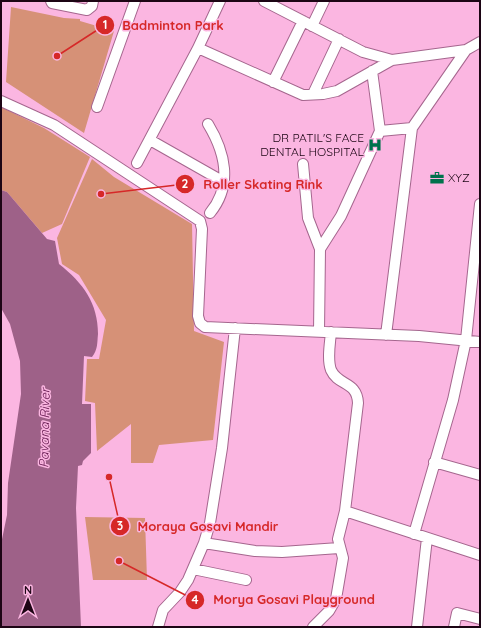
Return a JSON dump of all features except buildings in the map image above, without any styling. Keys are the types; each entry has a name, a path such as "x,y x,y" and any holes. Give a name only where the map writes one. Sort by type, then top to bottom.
{"street":[{"path":"51,1 52,3 88,10 92,6 93,1"},
{"path":"97,107 135,1"},
{"path":"136,163 150,140 198,48 220,1"},
{"path":"264,1 363,52 392,60"},
{"path":"273,82 308,23 324,1"},
{"path":"313,94 339,39"},
{"path":"198,48 303,95 337,91 392,60 466,50 480,42"},
{"path":"386,335 412,128 466,50"},
{"path":"320,248 341,216 380,131 372,71"},
{"path":"1,101 54,125 200,221 202,229 198,320 205,327 331,332 480,342"},
{"path":"208,124 218,140 224,158 224,182 217,205 210,213"},
{"path":"380,131 412,128"},
{"path":"150,140 224,182"},
{"path":"302,164 308,218 320,248 319,332"},
{"path":"414,534 453,400 466,340 480,204"},
{"path":"158,627 163,610 180,592 193,569 204,543 210,523 222,448 235,328"},
{"path":"313,627 329,611 336,599 343,558 339,548 338,539 345,511 358,403 358,394 351,386 332,372 329,363 331,332"},
{"path":"434,462 480,475"},
{"path":"345,511 480,555"},
{"path":"417,627 427,538"},
{"path":"204,543 254,551 282,552 339,548"},
{"path":"193,569 246,580"},
{"path":"454,627 457,613 480,619"}],"shaded area":[{"path":"11,7 64,18 80,19 80,21 114,31 84,133 6,82"},
{"path":"1,107 44,128 90,157 62,224 42,233 7,192 1,190"},
{"path":"92,159 114,177 192,224 194,331 224,342 213,440 159,445 153,463 131,463 131,424 97,451 95,403 85,401 87,359 99,359 106,320 79,275 62,264 57,238"},
{"path":"85,517 145,518 147,580 93,580"}],"water":[{"name":"Pavana River","path":"1,190 7,192 47,239 55,241 59,264 68,271 88,294 97,323 97,346 92,357 84,356 82,404 91,404 91,453 83,461 82,465 78,466 76,508 81,627 1,627 1,544 7,515 8,483 21,394 20,361 10,324 1,308"}],"place":[{"name":"Badminton Park","path":"57,56"},
{"name":"DR PATIL'S FACE DENTAL HOSPITAL","path":"375,145"},
{"name":"XYZ","path":"437,178"},
{"name":"Roller Skating Rink","path":"101,194"},
{"name":"Moraya Gosavi Mandir","path":"109,477"},
{"name":"Morya Gosavi Playground","path":"119,561"}]}
